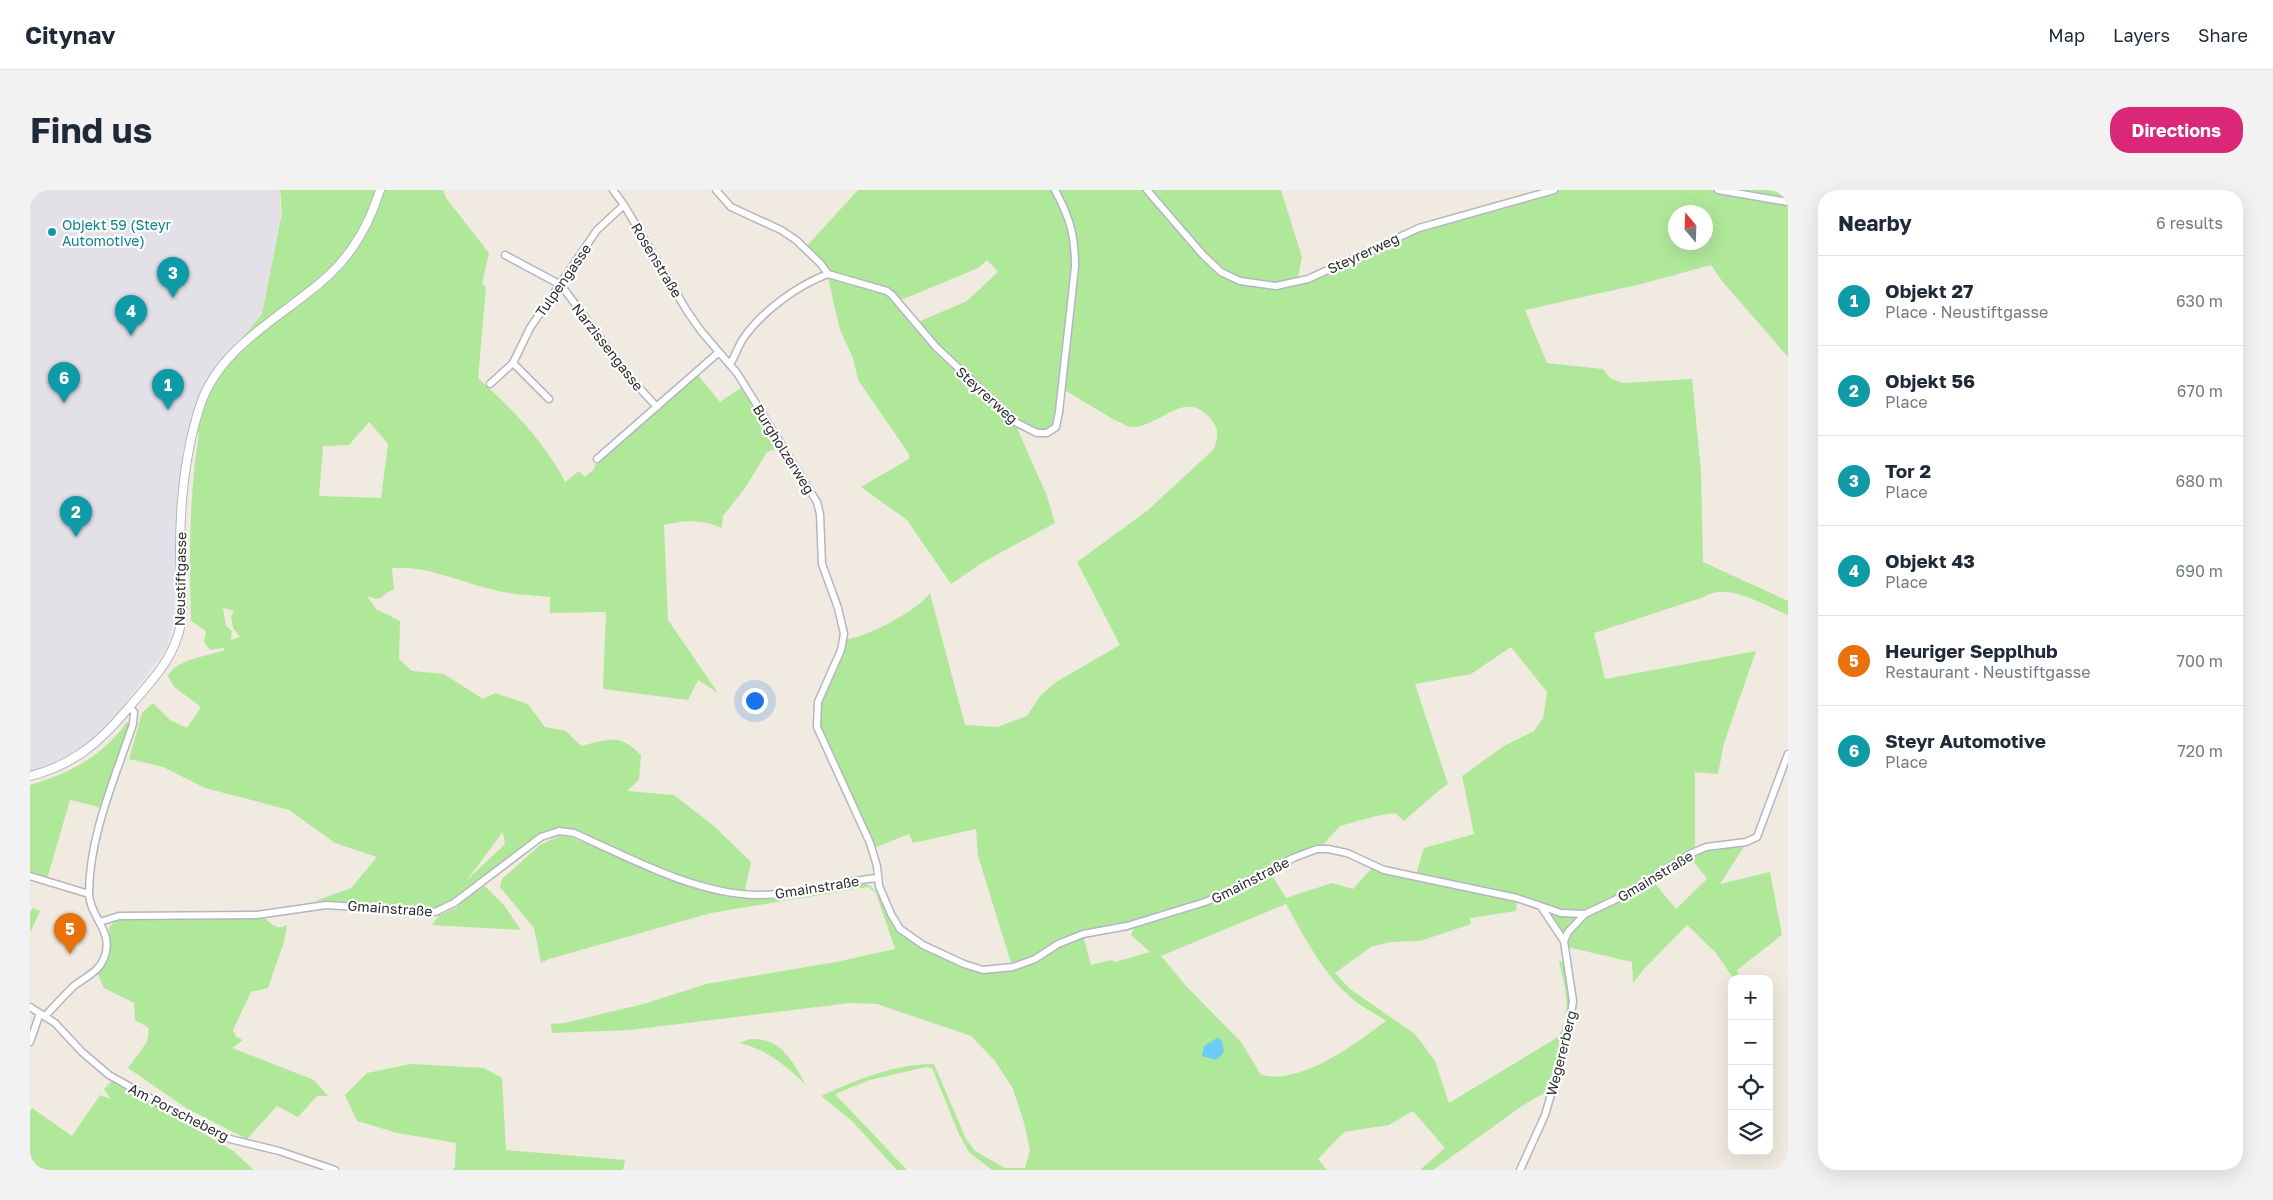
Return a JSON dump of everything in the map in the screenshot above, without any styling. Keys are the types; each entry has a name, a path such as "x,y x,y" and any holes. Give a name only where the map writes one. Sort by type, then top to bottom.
{"street":[{"name":"Neustiftgasse","path":"30,776 58,767 83,753 104,736 169,656 181,624 180,546 183,498 190,443 200,406 208,387 226,361 244,342 309,292 339,264 364,227 380,190"},
{"name":"Rosenstraße","path":"613,190 701,331"},
{"path":"716,190 731,207 781,230 796,240 821,264 828,274 801,287 756,324 743,338 730,364"},
{"name":"Steyrerweg","path":"828,274 887,291 949,360 1017,422 1037,432 1047,433 1056,427 1059,412 1075,267 1075,243 1072,226 1055,190"},
{"name":"Steyrerweg","path":"1147,190 1203,255 1221,272 1240,281 1276,286 1308,279 1419,228 1554,190"},
{"path":"1718,190 1788,202"},
{"name":"Tulpengasse","path":"490,384 513,362 525,335 597,230 624,205"},
{"path":"505,255 560,285"},
{"name":"Narzissengasse","path":"560,285 631,379 657,407"},
{"name":"Burgholzerweg","path":"701,331 730,364 817,502 820,514 822,564 838,608 844,634 842,650 818,702 816,721 821,737 870,843 877,866 877,878"},
{"path":"597,459 719,352"},
{"path":"513,362 549,399"},
{"path":"30,1042 42,1015 74,986 96,970 104,960 107,936 91,904 89,894 95,841 134,718 134,712 129,707"},
{"name":"Gmainstraße","path":"1564,940 1568,932 1585,914 1623,896 1690,854 1706,848 1746,842 1756,837 1788,754"},
{"name":"Gmainstraße","path":"100,922 119,916 257,914 326,905 435,912 454,903 541,838 559,832 574,834 682,879 741,894 784,893 877,878 883,898 895,923 904,934 964,964 992,970 1026,963 1082,934 1127,926 1205,902 1231,891 1293,858 1317,849 1338,850 1384,870 1518,898 1541,908 1561,913 1585,914"},
{"path":"30,876 89,894"},
{"name":"Wegererberg","path":"1520,1170 1545,1115 1572,1020 1574,1001 1564,940 1541,908"},
{"name":"Am Porscheberg","path":"30,1007 61,1028 82,1052 109,1074 200,1126 230,1139 284,1152 335,1170"}],"shaded area":[{"path":"30,190 279,190 281,212 262,313 204,387 183,447 175,559 176,617 165,652 103,731 84,747 62,760 30,771"}],"green space":[{"path":"280,190 443,190 446,198 489,253 482,284 486,287 478,378 503,401 537,439 548,453 565,482 579,471 585,477 594,469 595,465 698,375 720,402 743,386 812,498 776,449 767,452 745,488 723,516 722,528 693,521 664,525 668,620 718,693 698,680 688,700 603,689 606,612 550,613 550,597 505,592 433,572 406,568 392,568 394,589 376,599 367,596 376,609 400,621 399,659 412,671 444,674 483,699 495,693 528,704 545,727 566,731 581,746 600,741 614,740 626,743 633,748 641,755 639,780 627,791 674,795 715,827 751,862 745,890 756,892 731,889 682,877 565,828 537,837 499,867 442,906 422,910 372,903 315,901 351,888 377,857 335,843 289,810 205,788 163,767 129,759 142,713 153,703 170,720 187,728 201,707 174,687 168,676 172,670 185,662 225,650 224,648 210,650 204,642 206,631 191,621 190,527 199,433 189,436 205,383 262,314 282,212","holes":["369,422 388,444 381,498 319,496 323,446 349,445","223,608 234,611 231,616 233,628 240,637 231,640 232,631 226,626","502,833 505,844 467,880"]},
{"path":"858,190 1281,190 1302,257 1297,282 1431,220 1538,190 1788,190 1788,357 1722,281 1711,265 1641,284 1525,310 1547,363 1603,369 1610,378 1623,383 1692,379 1701,471 1703,562 1788,601 1788,615 1735,593 1713,593 1594,633 1605,679 1756,651 1724,743 1718,774 1695,772 1695,849 1617,898 1592,909 1557,909 1506,898 1416,874 1424,848 1474,834 1462,776 1504,746 1534,731 1543,718 1547,692 1511,647 1471,674 1415,684 1448,784 1404,821 1395,813 1340,826 1321,847 1231,889 1137,921 1076,933 1012,966 978,856 976,829 913,843 909,834 874,848 820,728 819,716 824,694 847,639 892,622 915,607 930,593 965,725 997,727 1027,716 1041,695 1056,682 1120,645 1077,562 1147,511 1214,449 1217,440 1216,428 1209,417 1200,409 1190,407 1181,408 1152,422 1132,427 1127,426 1064,390 1058,428 1052,433 1038,436 1017,428 1047,496 1055,523 985,561 951,584 907,520 861,487 909,459 909,454 858,380 853,358 840,330 828,278 819,265 803,250","holes":["987,260 998,272 967,301 918,322 901,300 978,268"]},
{"path":"127,722 131,724 102,808 70,800 47,879 30,874 30,785 59,775 84,762 107,745"},
{"path":"559,836 570,837 693,885 736,896 862,882 874,889 882,900 894,926 907,938 916,944 994,972 1004,972 1023,967 1083,935 1091,965 1112,960 1115,962 1150,952 1131,935 1135,926 1216,901 1270,872 1286,898 1332,883 1353,889 1371,869 1517,901 1516,911 1470,918 1471,924 1420,941 1390,942 1371,947 1335,973 1350,989 1415,1034 1435,1061 1449,1103 1558,1037 1563,1028 1566,1009 1565,990 1559,961 1565,962 1571,1008 1549,1093 1546,1092 1522,1106 1433,1170 1420,1170 1445,1148 1413,1111 1389,1125 1344,1132 1318,1159 1327,1170 992,1170 969,1152 959,1134 932,1068 926,1067 870,1080 835,1094 907,1170 897,1170 852,1121 821,1096 890,1070 934,1064 966,1139 975,1151 1005,1168 1025,1168 1030,1150 1013,1089 995,1061 971,1036 877,1004 850,1003 630,1030 552,1033 551,1024 565,1023 647,1003 706,984 836,962 895,949 876,893 868,887 711,913 549,959 541,963 534,928 500,887 502,879 540,845","holes":["1286,904 1316,957 1334,981 1356,1002 1386,1021 1344,1051 1310,1068 1293,1074 1261,1075 1241,1042 1186,986 1161,956"]},
{"path":"1745,845 1720,884 1770,872 1782,935 1737,970 1738,975 1731,975 1716,953 1687,925 1643,970 1633,983 1632,962 1567,947 1571,932 1585,918 1653,881 1676,909 1707,879 1690,857 1705,850"},
{"path":"485,886 503,904 521,930 432,925 439,915 456,908 462,901"},
{"path":"33,908 40,911 30,933 30,912"},
{"path":"1551,913 1576,918 1566,931 1562,931 1551,915"},
{"path":"266,919 276,926 287,925 284,942 268,988 251,992 233,1030 236,1037 243,1040 232,1048 314,1080 328,1096 317,1096 298,1117 277,1106 247,1139 186,1108 128,1068 147,1042 149,1028 135,1020 134,1003 104,988 98,975 110,950 109,927 116,920"},
{"path":"750,1039 761,1039 778,1047 791,1060 806,1085 776,1059 759,1050 739,1043"},
{"path":"411,1064 484,1068 502,1078 506,1150 625,1160 623,1170 452,1170 455,1167 456,1143 397,1133 357,1121 345,1095 367,1073"},
{"path":"112,1081 148,1103 164,1108 170,1114 232,1150 254,1170 30,1170 30,1111 32,1108 72,1136 100,1095 111,1099 104,1089"}],"water":[{"path":"1217,1038 1221,1039 1224,1051 1221,1056 1216,1060 1202,1056 1204,1046"}],"place":[{"name":"Objekt 59 (Steyr Automotive)","path":"52,232"},
{"name":"Tor 2","path":"173,298"},
{"name":"Objekt 43","path":"131,336"},
{"name":"Steyr Automotive","path":"64,403"},
{"name":"Objekt 27","path":"168,410"},
{"name":"Objekt 56","path":"76,537"},
{"name":"Heuriger Sepplhub","path":"70,954"}]}
